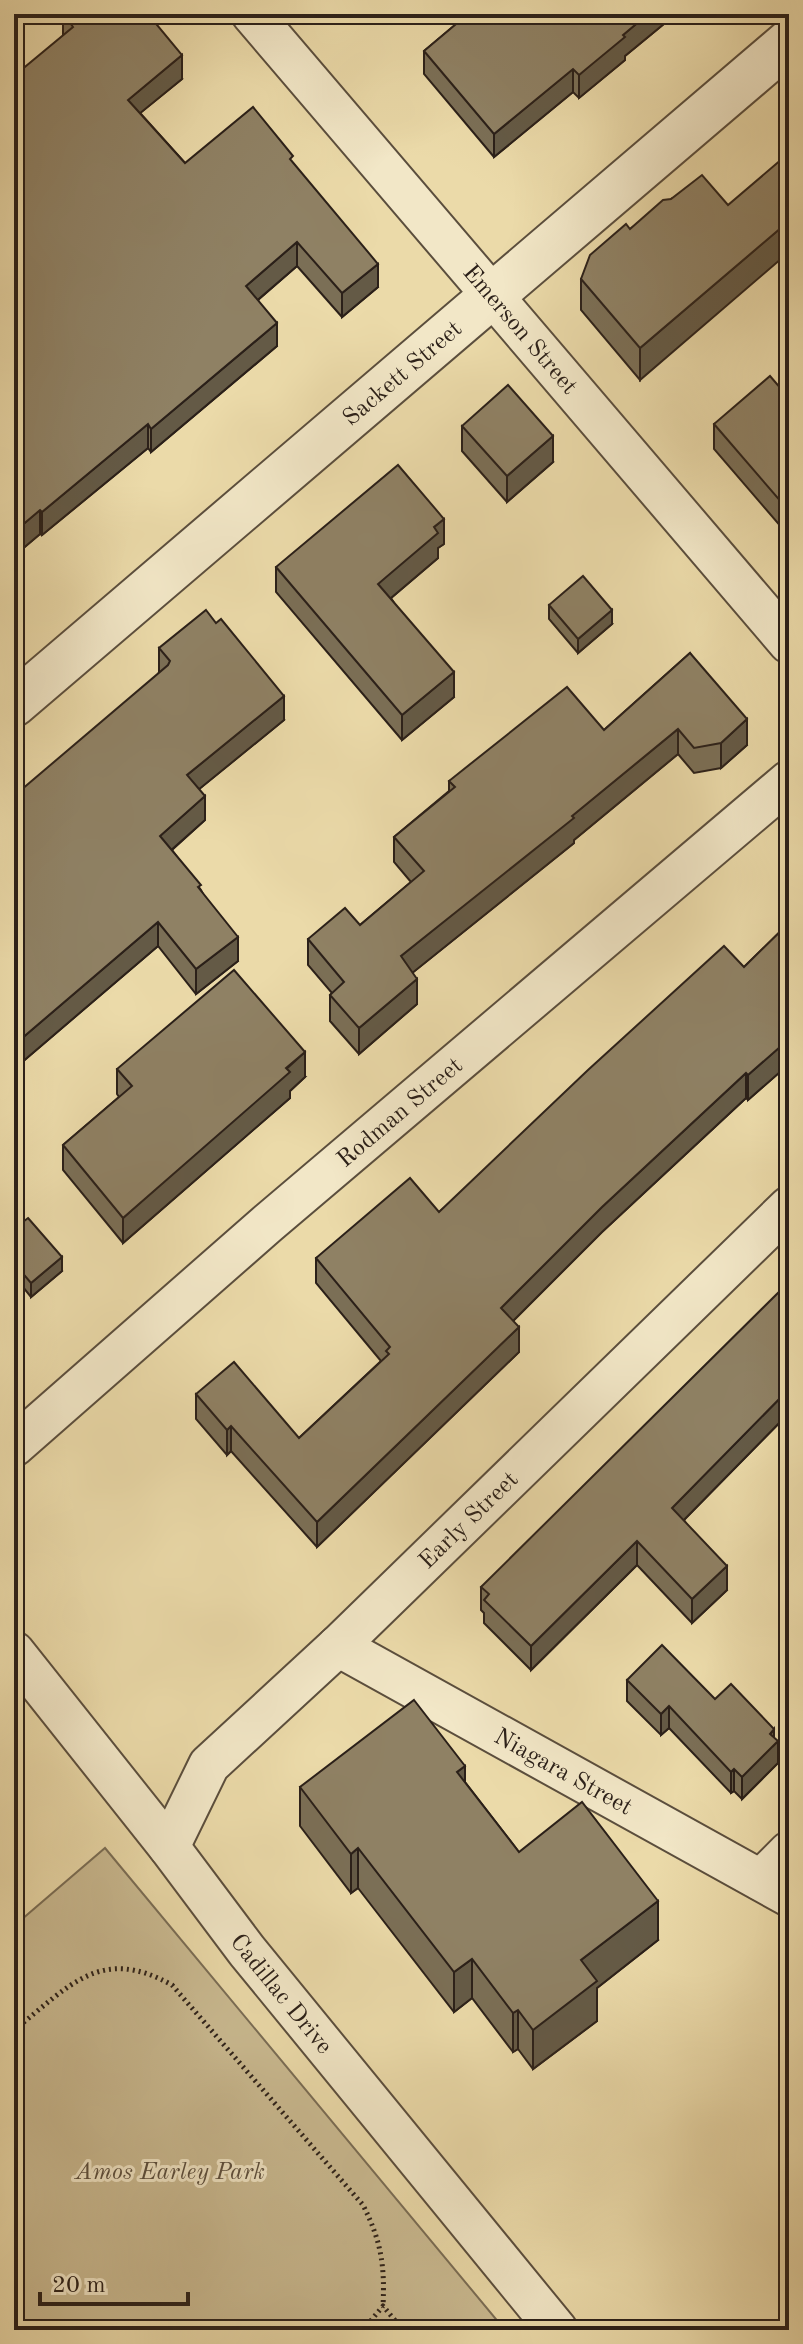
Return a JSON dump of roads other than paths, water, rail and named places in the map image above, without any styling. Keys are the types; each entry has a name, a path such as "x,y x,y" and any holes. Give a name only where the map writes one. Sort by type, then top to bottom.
{"street":[{"name":"Emerson Street","path":"252,14 789,643"},
{"name":"Sackett Street","path":"14,704 789,42"},
{"name":"Rodman Street","path":"14,1446 279,1214 789,781"},
{"name":"Early Street","path":"169,1847 209,1765 338,1646 789,1207"},
{"name":"Niagara Street","path":"338,1646 775,1888"},
{"name":"Cadillac Drive","path":"14,1652 169,1847 247,1951 557,2330"},
{"path":"775,1888 789,1852"}],"park label":[{"name":"Amos Earley Park","path":"170,2171"}]}
